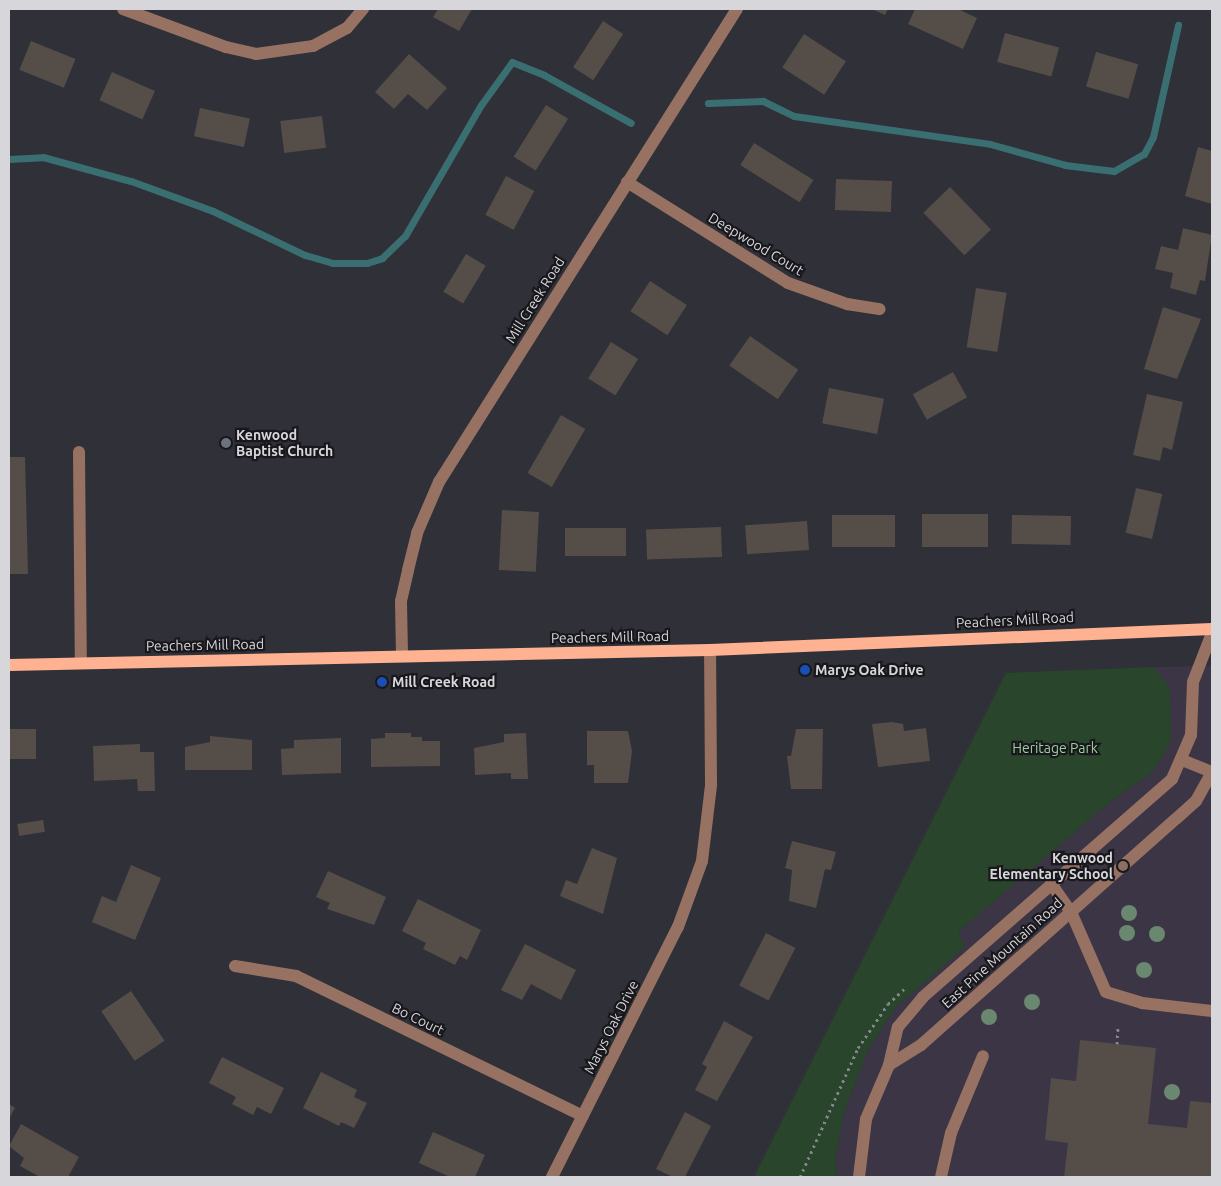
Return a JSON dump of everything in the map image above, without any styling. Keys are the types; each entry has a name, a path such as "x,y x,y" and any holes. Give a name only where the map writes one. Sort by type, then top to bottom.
{"main road":[{"name":"Peachers Mill Road","path":"9,665 402,654 710,650 1212,629"}],"street":[{"path":"123,9 226,47 256,54 313,46 347,28 363,9"},
{"name":"Mill Creek Road","path":"402,654 401,601 427,508 627,182 737,9"},
{"name":"Deepwood Court","path":"627,182 788,284 847,304 880,309"},
{"path":"79,452 80,663"},
{"name":"East Pine Mountain Road","path":"860,1177 866,1119 890,1065 898,1027 923,997 1145,805 1172,779 1182,760 1191,734 1193,682 1212,633"},
{"name":"Marys Oak Drive","path":"552,1177 678,927 702,861 711,785 710,650"},
{"path":"1182,760 1212,772"},
{"name":"East Pine Mountain Road","path":"890,1065 921,1045 1196,801 1212,772"},
{"path":"1052,885 1071,912 1106,992 1142,1003 1212,1011"},
{"name":"Bo Court","path":"235,966 296,976 583,1116"},
{"path":"941,1177 951,1133 983,1056"}],"path":[{"path":"1117,1044 1118,1024"}],"shaded area":[{"name":"Kenwood Elementary School","path":"1212,666 1212,1177 837,1177 835,1163 843,1115 869,1048 896,1007 965,947 958,932 1112,800 1151,773 1170,688 1154,667"}],"green space":[{"name":"Heritage Park","path":"1154,667 1170,688 1171,739 1163,757 1151,773 1112,800 958,932 965,947 896,1007 869,1048 843,1115 835,1163 837,1177 754,1177 1006,673"}],"building":[{"path":"438,9 472,9 459,31 433,17"},
{"path":"872,9 888,9 885,15"},
{"path":"915,9 958,9 977,18 963,49 908,24"},
{"path":"603,21 623,34 593,80 573,67"},
{"path":"1005,33 1059,47 1051,76 997,62"},
{"path":"804,34 846,61 824,95 782,68"},
{"path":"31,41 76,59 64,88 19,70"},
{"path":"1096,52 1138,64 1128,99 1086,87"},
{"path":"409,54 447,88 427,110 408,94 394,109 375,92"},
{"path":"112,72 155,91 142,119 99,100"},
{"path":"546,105 568,119 536,171 514,157"},
{"path":"200,108 250,119 244,147 194,136"},
{"path":"322,116 326,148 284,153 280,121"},
{"path":"754,143 813,180 800,202 740,165"},
{"path":"1198,147 1212,151 1212,204 1185,196"},
{"path":"506,176 534,191 514,230 485,215"},
{"path":"836,179 892,181 891,212 835,210"},
{"path":"950,187 991,229 964,255 923,213"},
{"path":"1183,228 1212,235 1205,281 1200,280 1196,295 1170,288 1173,273 1155,269 1161,246 1178,250"},
{"path":"466,254 486,266 463,304 443,292"},
{"path":"650,281 687,305 667,335 630,311"},
{"path":"976,288 1007,293 997,352 967,347"},
{"path":"1163,307 1201,319 1177,379 1144,369"},
{"path":"750,336 798,370 778,399 729,365"},
{"path":"611,342 638,359 615,395 588,378"},
{"path":"953,372 967,397 927,420 913,394"},
{"path":"829,388 884,399 877,434 822,423"},
{"path":"1147,394 1183,402 1172,450 1163,447 1160,461 1133,455"},
{"path":"561,415 585,429 552,487 528,473"},
{"path":"9,457 25,457 28,574 9,574"},
{"path":"1136,488 1162,494 1152,539 1126,533"},
{"path":"502,510 539,512 536,572 499,570"},
{"path":"922,514 988,514 988,547 922,547"},
{"path":"832,515 895,515 895,547 832,547"},
{"path":"1012,515 1071,516 1070,545 1011,544"},
{"path":"807,521 809,550 747,554 745,525"},
{"path":"721,527 722,557 647,560 646,530"},
{"path":"565,528 626,528 626,556 565,556"},
{"path":"892,722 903,724 904,731 926,728 930,761 878,767 872,724"},
{"path":"9,729 36,729 36,759 9,759"},
{"path":"796,729 823,729 822,789 791,789 787,756 791,756"},
{"path":"587,731 628,731 632,751 628,783 594,783 594,765 587,765"},
{"path":"385,733 411,733 411,737 422,737 422,741 440,741 440,766 371,767 371,739 385,738"},
{"path":"526,733 528,779 511,779 511,773 475,775 474,748 504,742 504,734"},
{"path":"210,736 252,740 252,770 185,770 185,747 210,742"},
{"path":"341,738 341,773 282,775 281,749 294,748 294,740"},
{"path":"140,744 140,752 154,752 155,791 138,791 137,779 94,781 93,746"},
{"path":"43,820 45,832 19,836 17,824"},
{"path":"792,841 836,852 831,870 825,869 816,908 789,901 792,870 785,868"},
{"path":"592,848 617,858 603,914 560,896 566,880 577,884"},
{"path":"131,865 161,878 135,940 92,922 102,896 116,902"},
{"path":"328,871 386,897 374,925 327,909 330,903 316,897"},
{"path":"418,899 481,930 467,960 460,956 455,965 423,949 426,943 402,931"},
{"path":"766,933 795,948 769,1001 739,986"},
{"path":"525,944 576,970 561,1000 531,984 522,1000 501,990"},
{"path":"131,991 165,1041 135,1061 101,1011"},
{"path":"724,1021 753,1037 717,1101 695,1090 707,1067 702,1064"},
{"path":"1080,1040 1156,1048 1148,1124 1187,1128 1190,1101 1212,1103 1212,1177 1064,1177 1068,1143 1045,1140 1051,1078 1076,1081"},
{"path":"222,1057 284,1088 271,1114 257,1107 253,1115 232,1104 236,1097 209,1083"},
{"path":"321,1072 357,1090 354,1097 367,1103 354,1128 341,1122 339,1126 303,1108"},
{"path":"9,1104 15,1108 9,1119"},
{"path":"685,1112 711,1126 685,1177 673,1177 656,1169"},
{"path":"21,1124 79,1157 68,1177 40,1177 20,1166 24,1158 9,1146"},
{"path":"433,1132 485,1155 475,1177 450,1177 419,1163"}],"waterway":[{"path":"708,103 763,101 794,116 990,144 1065,165 1114,171 1144,154 1153,137 1178,25"},
{"path":"9,159 43,157 131,181 213,211 305,255 333,263 367,263 382,258 405,236 481,105 512,62 544,75 631,123"}],"place":[{"name":"Kenwood Baptist Church","path":"226,443"},
{"name":"Marys Oak Drive","path":"805,670"},
{"name":"Mill Creek Road","path":"382,682"},
{"name":"Kenwood Elementary School","path":"1123,866"}]}
